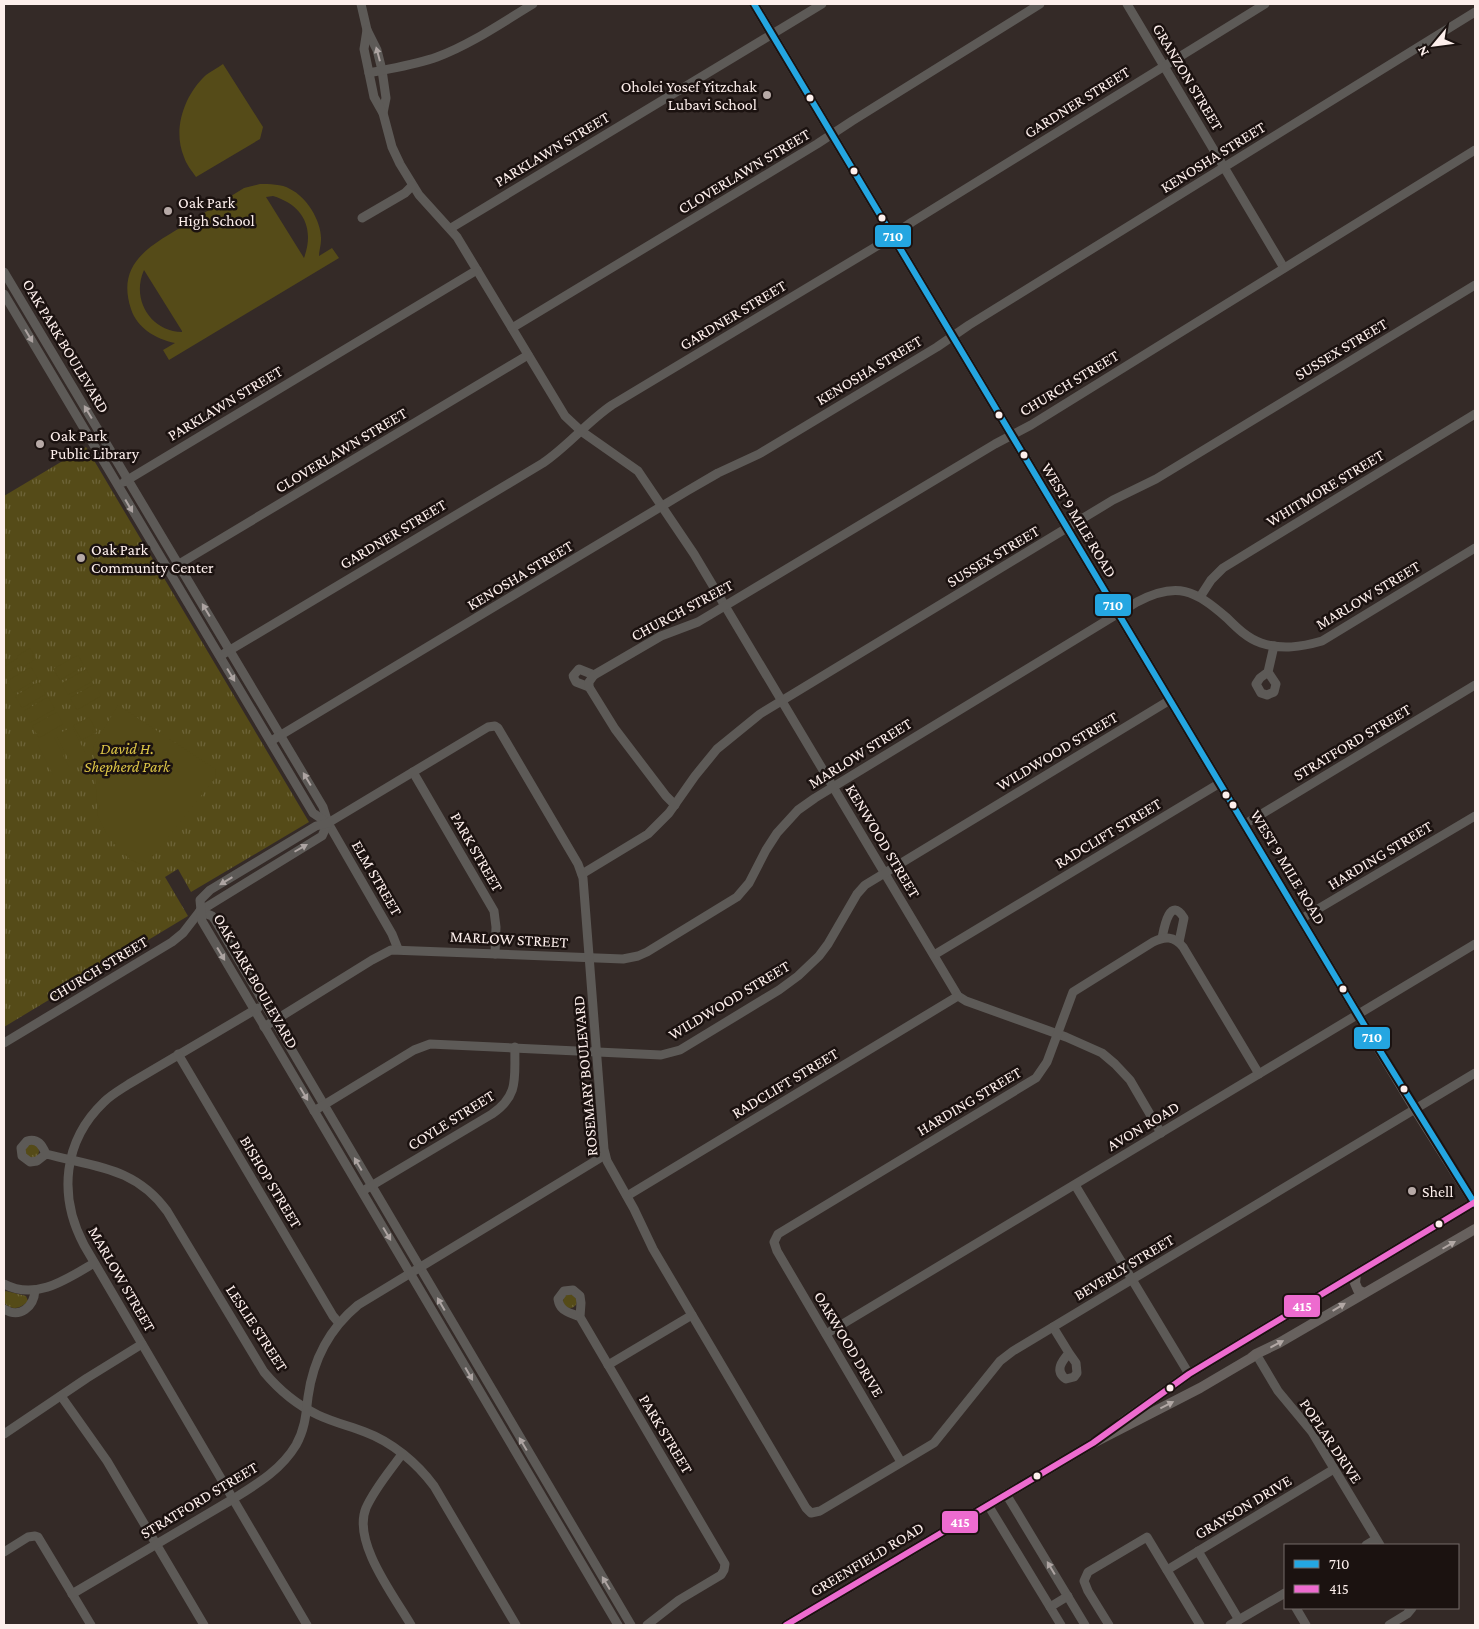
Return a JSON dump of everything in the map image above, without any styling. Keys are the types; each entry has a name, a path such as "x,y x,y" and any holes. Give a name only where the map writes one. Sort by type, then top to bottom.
{"main road":[{"name":"WEST 9 MILE ROAD","path":"754,4 1010,435 1415,1109 1475,1203"},
{"name":"GREENFIELD ROAD","path":"1093,1443 1189,1374 1475,1203"},
{"name":"GREENFIELD ROAD","path":"786,1625 1093,1443 1200,1388 1256,1354 1475,1230"},
{"path":"1356,1274 1355,1283 1358,1290 1364,1293"},
{"path":"1309,1303 1315,1312 1315,1322"}],"street":[{"path":"361,4 367,30 378,50 386,98 383,113"},
{"name":"PARKLAWN STREET","path":"451,228 822,4"},
{"name":"CLOVERLAWN STREET","path":"512,328 1040,4"},
{"name":"GRANZON STREET","path":"1127,4 1284,268"},
{"name":"GARDNER STREET","path":"220,656 543,462 562,450 612,405 877,246 1265,4"},
{"path":"369,73 412,65 445,54 528,5"},
{"name":"KENOSHA STREET","path":"271,741 662,506 718,473 758,454 932,350 1475,12"},
{"path":"367,30 364,49 374,97 383,113 392,147 412,186 451,228"},
{"name":"CHURCH STREET","path":"675,805 615,729 589,687 576,682 574,673 582,669 594,675 657,639 694,624 1010,435 1031,425 1475,150"},
{"path":"362,218 405,193 412,186"},
{"name":"KENWOOD STREET","path":"451,228 561,411 581,432 638,471 694,554 958,996"},
{"name":"PARKLAWN STREET","path":"118,486 477,270"},
{"name":"OAK PARK BOULEVARD","path":"4,272 323,807 328,823"},
{"name":"SUSSEX STREET","path":"582,874 648,834 675,805 695,776 718,749 752,720 1066,528 1114,500 1156,479 1475,285"},
{"name":"OAK PARK BOULEVARD","path":"4,294 313,813 328,823"},
{"name":"CLOVERLAWN STREET","path":"169,571 528,355"},
{"name":"WHITMORE STREET","path":"1200,597 1211,580 1222,568 1475,414"},
{"path":"138,520 148,514"},
{"name":"MARLOW STREET","path":"264,1026 385,952 398,949 623,959 638,956 653,949 737,897 749,883 766,850 788,820 809,802 1147,597 1166,590 1182,591 1200,597 1241,632 1260,642 1274,646 1296,648 1322,641 1475,548"},
{"path":"1268,672 1274,646"},
{"path":"589,687 589,682 594,675"},
{"name":"STRATFORD STREET","path":"1244,824 1475,685"},
{"name":"WILDWOOD STREET","path":"314,1111 426,1045 673,1053 779,990 798,976 819,956 834,936 857,894 865,885 1170,700"},
{"name":"CHURCH STREET","path":"200,911 200,900 205,894 316,826 328,823 488,727 495,726"},
{"name":"ROSEMARY BOULEVARD","path":"495,726 501,731 582,874 585,887 605,1155 653,1249 806,1508 811,1513"},
{"name":"PARK STREET","path":"413,772 494,911 496,927 495,954"},
{"name":"RADCLIFT STREET","path":"934,955 1220,783"},
{"name":"HARDING STREET","path":"1301,919 1475,816"},
{"name":"CHURCH STREET","path":"4,1043 172,942 183,933 200,911 322,836 328,823"},
{"name":"ELM STREET","path":"328,823 392,934 398,949"},
{"path":"280,848 286,857"},
{"path":"242,871 248,881"},
{"name":"OAK PARK BOULEVARD","path":"200,911 212,916 215,920 324,1105 371,1186 479,1391 618,1625"},
{"name":"OAK PARK BOULEVARD","path":"200,911 202,921 362,1192 415,1270 489,1386 631,1625"},
{"path":"1179,942 1184,918 1180,912 1176,911 1170,913 1166,918 1162,938 1171,938 1179,942 1259,1074"},
{"name":"HARDING STREET","path":"774,1239 782,1231 1031,1082 1043,1070 1071,996 1076,989 1162,938"},
{"name":"AVON ROAD","path":"826,1334 1475,944"},
{"path":"958,996 966,1002 1097,1050 1115,1064 1130,1080 1161,1132"},
{"name":"RADCLIFT STREET","path":"627,1196 958,996"},
{"name":"MARLOW STREET","path":"264,1004 121,1089 99,1107 82,1129 78,1138 70,1160 68,1185 70,1211 78,1234 94,1264 307,1625"},
{"name":"COYLE STREET","path":"362,1192 506,1104 513,1088 515,1047"},
{"name":"BISHOP STREET","path":"178,1054 333,1316 339,1323"},
{"name":"BEVERLY STREET","path":"811,1513 820,1511 934,1443 1000,1361 1013,1351 1475,1073"},
{"name":"LESLIE STREET","path":"46,1154 125,1175 142,1184 154,1195 167,1211 264,1372 284,1394 307,1409 327,1419 368,1433 402,1454 419,1468 434,1486 516,1625"},
{"path":"415,1270 605,1155"},
{"path":"1075,1184 1189,1374"},
{"name":"OAKWOOD DRIVE","path":"774,1239 777,1251 901,1462"},
{"path":"4,1284 20,1289 35,1290 59,1284 94,1264"},
{"name":"STRATFORD STREET","path":"72,1594 233,1499 270,1474 286,1459 302,1433 310,1382 315,1365 330,1335 339,1323 365,1300 415,1270"},
{"path":"4,1309 14,1313 27,1309 33,1302 35,1290"},
{"path":"608,1365 692,1315"},
{"name":"PARK STREET","path":"580,1317 721,1557 725,1567 721,1575 679,1600 647,1625"},
{"path":"1053,1327 1069,1353"},
{"path":"4,1434 142,1344"},
{"name":"POPLAR DRIVE","path":"1256,1354 1278,1391 1307,1425 1378,1542"},
{"path":"479,1391 489,1386"},
{"path":"61,1396 103,1455 204,1625"},
{"path":"402,1454 366,1508 364,1534 371,1557 411,1625"},
{"name":"GRAYSON DRIVE","path":"1167,1570 1334,1469"},
{"path":"1006,1494 1085,1625"},
{"path":"546,1502 554,1497"},
{"path":"988,1505 1061,1625"},
{"path":"4,1552 28,1537 35,1536 38,1538 91,1625"},
{"path":"1109,1625 1084,1581 1088,1572 1147,1537 1200,1625"},
{"path":"1198,1552 1239,1620"},
{"path":"1230,1625 1284,1594"},
{"path":"1050,1607 1068,1596"},
{"path":"1297,1609 1306,1625"},
{"path":"1389,1625 1407,1614 1411,1609"}],"green space":[{"path":"223,64 263,127 260,139 196,177 186,162 181,146 180,124 192,92 206,75"},
{"path":"260,184 275,185 287,187 296,193 308,204 319,226 321,240 319,256 332,248 339,258 169,360 163,350 175,343 161,339 148,332 138,322 131,309 127,292 128,278 133,266 141,256 162,239 244,188","holes":["273,196 292,205 304,219 308,237 304,258 266,197","144,270 182,331 182,332 161,326 152,320 146,312 140,292"]},
{"name":"David H. Shepherd Park","path":"86,447 309,822 191,892 178,869 165,877 188,916 4,1027 4,496"},
{"path":"30,648 36,659 23,667 21,664 8,672 10,675 4,678 4,664 5,666"},
{"path":"78,655 84,666 60,680 53,669"},
{"path":"31,667 38,679 13,693 7,681"},
{"path":"86,669 93,681 68,695 62,683"},
{"path":"39,682 46,694 22,708 15,696"},
{"path":"95,684 101,696 77,710 70,698"},
{"path":"48,697 55,709 30,723 24,711"},
{"path":"118,705 215,769 216,777 145,866 131,860 118,849 106,833 98,816 93,747"},
{"path":"57,712 63,724 39,738 32,726"},
{"path":"89,717 97,732 82,740 73,726"},
{"path":"72,727 86,754 70,762 56,735"},
{"path":"54,737 69,767 53,775 38,745"},
{"path":"32,1144 37,1146 39,1151 37,1156 32,1158 27,1156 25,1151 27,1146"},
{"path":"4,1292 26,1296 28,1301 19,1307 10,1307 4,1303"},
{"path":"570,1294 575,1296 577,1301 575,1306 570,1308 565,1306 563,1301 565,1296"}],"transit line":[{"name":"710","path":"754,4 1369,1033 1475,1204"},
{"name":"415","path":"786,1625 1093,1443 1189,1374 1475,1202"}],"place":[{"name":"Oholei Yosef Yitzchak Lubavi School","path":"767,95"},
{"name":"Oak Park High School","path":"168,211"},
{"name":"Oak Park Public Library","path":"40,444"},
{"name":"Oak Park Community Center","path":"81,558"},
{"name":"Shell","path":"1412,1191"}]}
